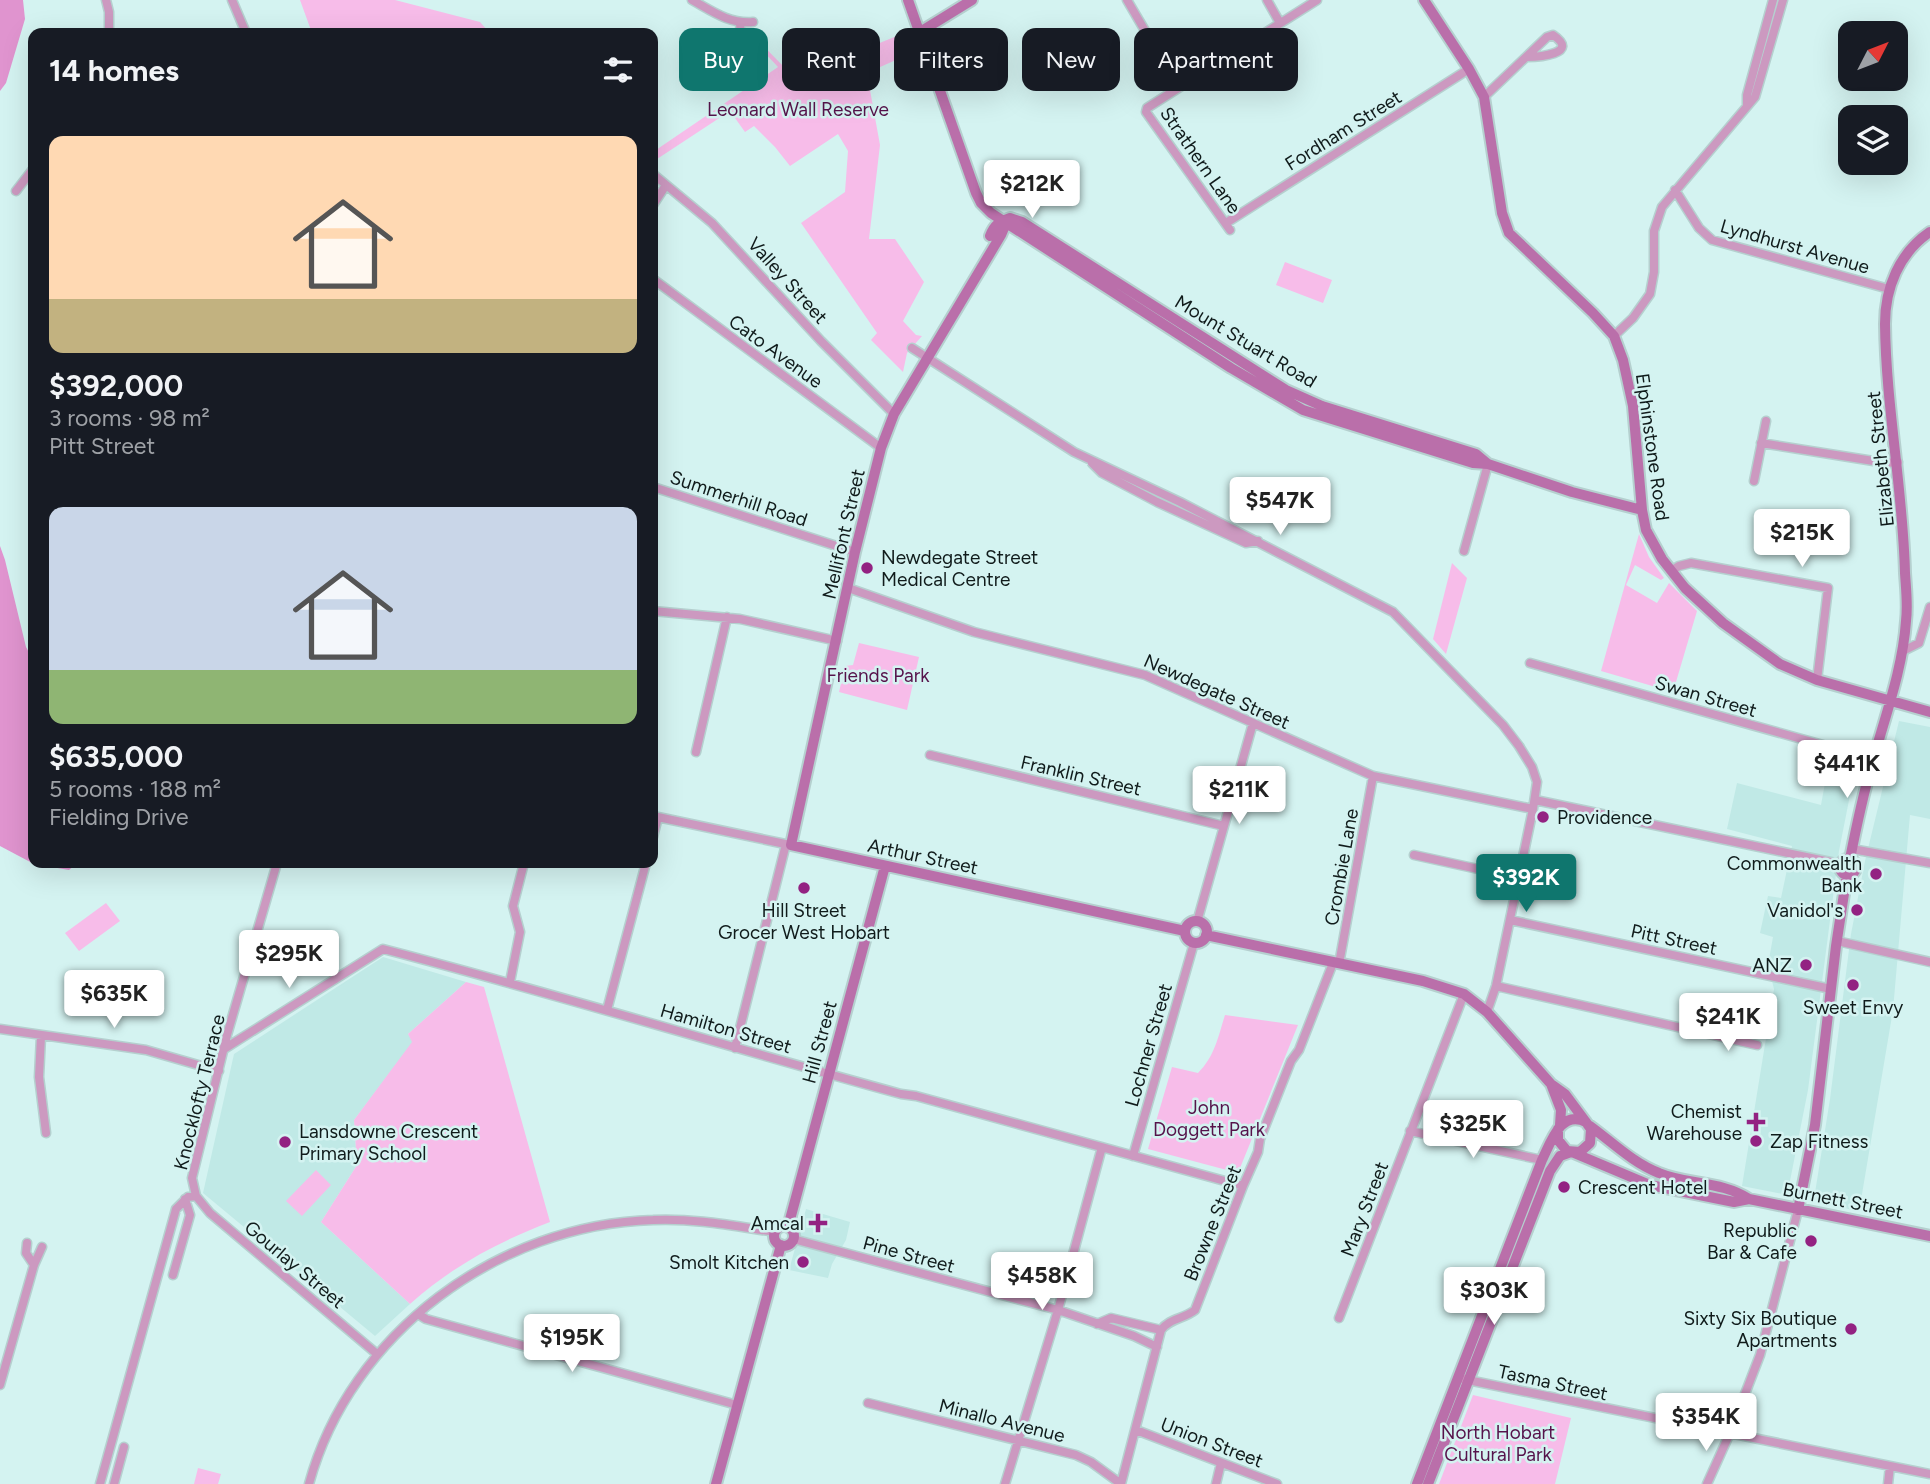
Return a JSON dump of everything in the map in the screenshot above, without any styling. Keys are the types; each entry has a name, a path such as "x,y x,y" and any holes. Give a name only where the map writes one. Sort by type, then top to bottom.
{"street":[{"path":"106,0 109,28"},
{"path":"232,0 244,28"},
{"path":"692,0 730,21 753,22"},
{"path":"908,0 918,28"},
{"path":"926,28 972,0"},
{"path":"1127,0 1143,28"},
{"path":"1267,0 1280,23"},
{"path":"1272,28 1317,0"},
{"name":"Elphinstone Road","path":"1423,0 1469,69 1484,97 1502,213 1509,233 1614,336 1623,360 1633,406 1643,510 1646,530 1654,548 1671,571 1706,607 1743,639 1780,664 1817,680 1930,712"},
{"path":"1747,105 1747,94 1773,0"},
{"path":"1614,336 1633,318 1650,294 1654,279 1655,223 1662,207 1755,97 1783,0"},
{"path":"740,23 740,28"},
{"path":"1484,97 1527,57"},
{"name":"Fordham Street","path":"1228,226 1234,217 1469,69"},
{"path":"941,91 981,203"},
{"name":"Strathern Lane","path":"1172,91 1147,108 1146,112 1228,226"},
{"path":"16,191 28,175"},
{"name":"Valley Street","path":"658,178 712,223 821,341 894,414"},
{"path":"658,197 666,185"},
{"name":"Lyndhurst Avenue","path":"1675,190 1699,228 1712,240 1889,289"},
{"name":"Mount Stuart Road","path":"981,203 986,210 1002,220 1010,218 1032,227 1286,390 1322,405 1476,454 1488,464 1572,492 1643,510"},
{"name":"Mellifont Street","path":"981,203 990,236 989,253"},
{"path":"990,236 996,224 1002,220"},
{"name":"Mellifont Street","path":"789,845 881,448 894,414 1001,235 1004,228 1002,220"},
{"name":"Elizabeth Street","path":"1837,941 1847,874 1855,869 1855,864 1847,857 1903,651 1907,619 1905,537 1886,345 1886,301 1904,258 1930,233"},
{"name":"Cato Avenue","path":"658,283 881,448"},
{"path":"912,348 1087,460 1180,502 1393,612 1503,725 1532,766 1537,782 1496,986 1487,1012"},
{"path":"1754,481 1766,421"},
{"path":"1761,443 1886,463 1898,462"},
{"path":"1464,551 1488,464"},
{"name":"Summerhill Road","path":"658,489 855,552"},
{"path":"1671,571 1679,565 1691,563 1828,588 1817,680"},
{"name":"Newdegate Street","path":"848,588 974,632 1145,674 1373,776 1847,857 1930,863"},
{"path":"1903,651 1919,643 1930,607"},
{"path":"658,611 727,617 837,641"},
{"path":"696,752 727,617"},
{"name":"Swan Street","path":"1530,663 1873,759"},
{"path":"1197,922 1252,723"},
{"name":"Franklin Street","path":"930,755 1224,826"},
{"name":"Crombie Lane","path":"1336,963 1373,776"},
{"name":"Arthur Street","path":"658,817 1185,931"},
{"path":"735,1048 789,845"},
{"path":"1414,855 1519,878"},
{"name":"Hill Street","path":"788,1227 885,866"},
{"name":"Knocklofty Terrace","path":"100,1484 177,1209 185,1199 196,1196 192,1178 224,1049 276,868"},
{"path":"510,982 520,932 513,906 523,868"},
{"path":"607,1010 645,868"},
{"name":"Pitt Street","path":"1510,920 1831,989"},
{"path":"1197,922 1205,926 1206,935 1203,940 1194,943 1186,937 1185,931 1191,923 1197,922"},
{"path":"1206,935 1423,981 1464,994 1487,1012 1551,1084 1565,1094 1592,1132 1590,1143 1582,1151 1560,1156 1550,1171 1417,1484"},
{"path":"1707,1484 1760,1355 1798,1210 1815,1125 1837,941 1930,962"},
{"name":"Lochner Street","path":"1133,1156 1194,943"},
{"name":"Hamilton Street","path":"224,1049 383,949 1243,1186"},
{"name":"Browne Street","path":"1161,1330 1166,1324 1187,1317 1195,1310 1291,1061 1299,1050 1336,963"},
{"path":"1496,986 1757,1045"},
{"name":"Mary Street","path":"1339,1318 1464,994"},
{"path":"0,1029 146,1049 219,1071"},
{"path":"41,1036 39,1077 46,1133"},
{"path":"1551,1084 1561,1110 1559,1143 1572,1153"},
{"path":"1429,1484 1463,1379 1542,1160 1559,1127 1567,1120 1574,1118 1587,1123"},
{"name":"Burnett Street","path":"1587,1123 1650,1169 1676,1178 1736,1191 1749,1199 1930,1236"},
{"path":"1410,1131 1542,1160"},
{"path":"1005,1484 1058,1310 1102,1147"},
{"name":"Burnett Street","path":"1572,1153 1650,1185 1734,1202 1749,1199"},
{"name":"Gourlay Street","path":"196,1196 210,1213 377,1354"},
{"name":"Knocklofty Terrace","path":"173,1275 190,1215 185,1199"},
{"path":"309,1484 338,1412 377,1354 418,1314 492,1263 528,1245 578,1230 639,1221 683,1220 775,1233"},
{"path":"788,1227 792,1231 793,1239 790,1244 781,1245 775,1240 775,1233 779,1228 788,1227"},
{"name":"Pine Street","path":"793,1239 1058,1310 1135,1336 1157,1347"},
{"path":"27,1243 26,1253 34,1265"},
{"path":"716,1484 781,1245"},
{"path":"0,1385 34,1265 42,1247"},
{"path":"418,1314 426,1319 737,1405"},
{"name":"Pine Street","path":"1097,1324 1111,1318 1161,1330"},
{"path":"1121,1484 1161,1330"},
{"name":"Tasma Street","path":"1463,1379 1930,1474"},
{"name":"Minallo Avenue","path":"868,1403 1076,1455 1091,1462 1121,1484"},
{"name":"Union Street","path":"1136,1430 1277,1484"},
{"path":"114,1484 124,1447"},
{"path":"1216,1484 1221,1463"},
{"path":"1888,1484 1890,1466"}],"shaded area":[{"path":"0,0 23,0 25,19 6,83 0,91"},
{"path":"0,546 28,651 28,861 0,846"},
{"path":"1899,721 1930,727 1930,819 1910,815 1893,1010 1859,1212 1814,1199 1851,934 1865,861"},
{"path":"1737,783 1821,805 1825,783 1851,790 1839,851 1808,1090 1788,1191 1783,1194 1742,1186 1774,989 1768,965 1773,937 1760,933 1768,896 1781,898 1792,846 1727,829"},
{"name":"Lansdowne Crescent Primary School","path":"383,957 466,982 408,1034 413,1042 354,1120 357,1165 321,1222 410,1304 375,1336 203,1193 234,1054"},
{"path":"806,1209 850,1222 846,1240 832,1264 828,1278 789,1270"}],"green space":[{"path":"300,0 395,0 480,22 485,28 310,28"},
{"name":"Leonard Wall Reserve","path":"894,37 894,61 880,67 880,43"},
{"name":"Leonard Wall Reserve","path":"768,51 782,65 782,91 870,91 880,145 869,239 895,239 924,282 903,321 916,335 922,336 907,353 903,372 871,340 877,333 801,223 845,192 848,151 838,134 790,166 754,126 745,132 730,111 658,158 658,149 743,91 768,91 768,74 778,67 768,56"},
{"path":"1285,262 1332,280 1323,303 1276,285"},
{"path":"1639,534 1649,557 1664,578 1661,580 1635,565 1626,585 1657,603 1669,583 1697,611 1673,692 1601,671"},
{"path":"1452,563 1467,578 1446,654 1433,639"},
{"name":"Friends Park","path":"859,643 919,657 907,710 839,692 845,666 853,665"},
{"path":"106,903 120,921 79,951 65,933"},
{"path":"466,982 484,987 550,1222 476,1256 410,1304 321,1222 357,1165 354,1120 412,1042 408,1034"},
{"name":"John Doggett Park","path":"1225,1015 1298,1025 1238,1173 1148,1149 1172,1067 1198,1073 1212,1053"},
{"path":"316,1170 331,1185 302,1216 286,1201"},
{"name":"North Hobart Cultural Park","path":"1473,1395 1571,1418 1555,1484 1439,1484"},
{"path":"198,1468 221,1474 218,1484 194,1484"}],"place":[{"name":"Newdegate Street Medical Centre","path":"867,568"},
{"name":"Providence","path":"1543,817"},
{"name":"Commonwealth Bank","path":"1876,874"},
{"name":"Hill Street Grocer West Hobart","path":"804,888"},
{"name":"Vanidol's","path":"1857,910"},
{"name":"ANZ","path":"1806,965"},
{"name":"Sweet Envy","path":"1853,985"},
{"name":"Chemist Warehouse","path":"1756,1122"},
{"name":"Zap Fitness","path":"1756,1141"},
{"name":"Lansdowne Crescent Primary School","path":"285,1142"},
{"name":"Crescent Hotel","path":"1564,1187"},
{"name":"Amcal","path":"818,1223"},
{"name":"Republic Bar & Cafe","path":"1811,1241"},
{"name":"Smolt Kitchen","path":"803,1262"},
{"name":"Sixty Six Boutique Apartments","path":"1851,1329"}]}
